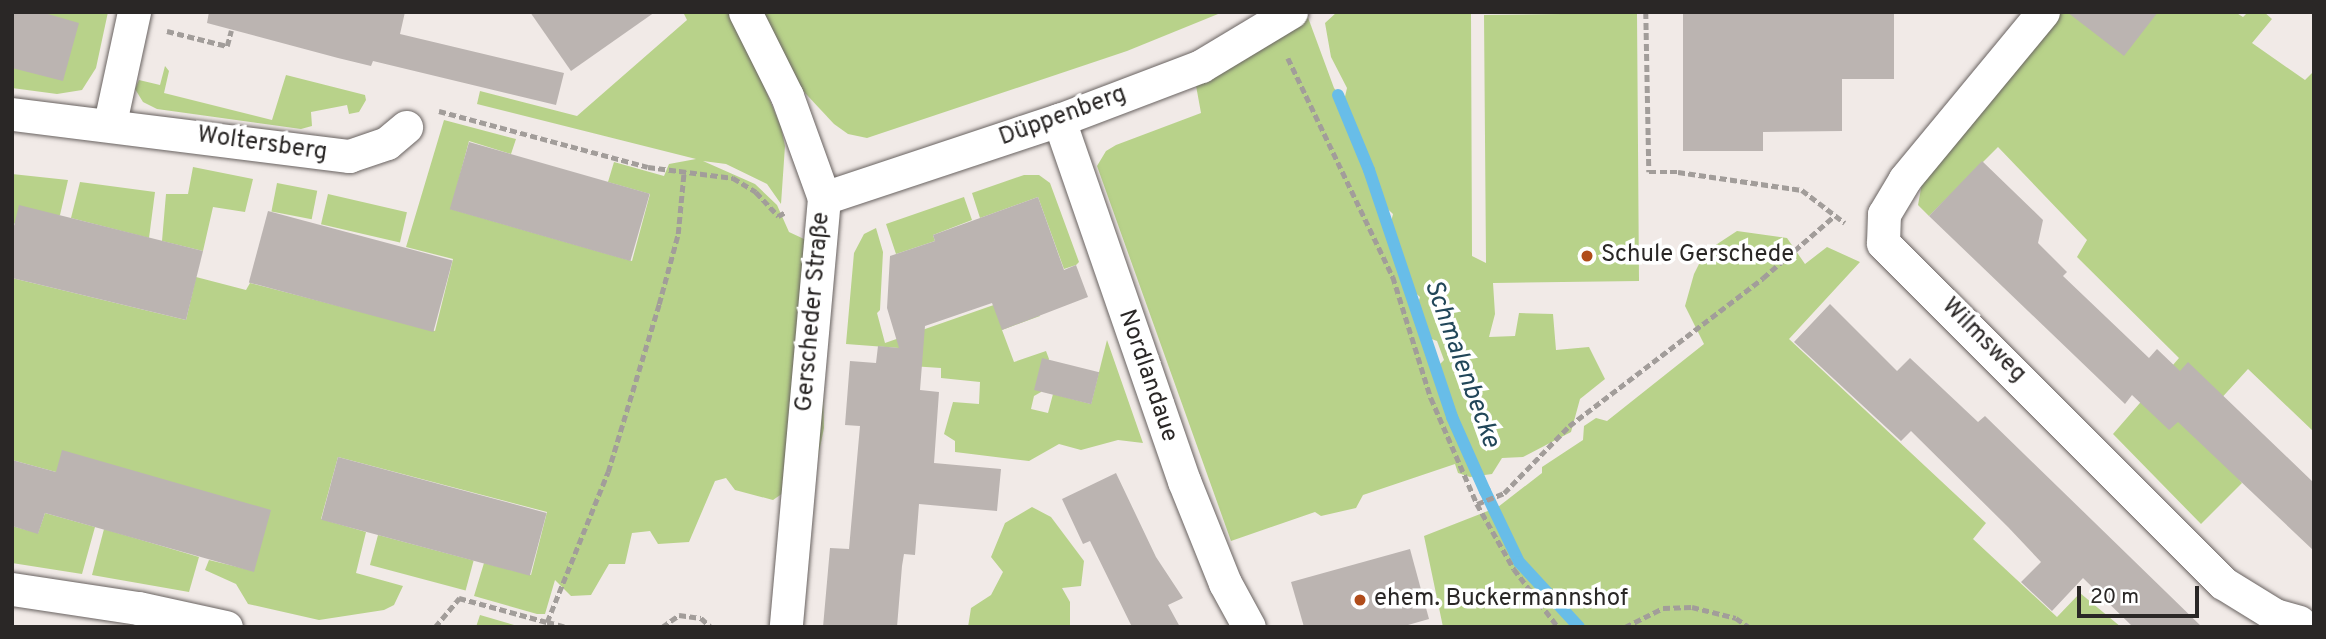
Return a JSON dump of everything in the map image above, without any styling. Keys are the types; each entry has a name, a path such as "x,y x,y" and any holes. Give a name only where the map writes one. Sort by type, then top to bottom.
{"street":[{"name":"Gerscheder Straße","path":"745,12 787,96 824,198 786,627"},
{"name":"Düppenberg","path":"824,198 1059,120 1201,66 1291,12"},
{"name":"Wilmsweg","path":"2043,12 1905,179 1884,215 1883,243 2223,583 2275,615 2304,617"},
{"path":"110,123 133,17"},
{"name":"Woltersberg","path":"12,114 110,123 349,156 387,143 406,127"},
{"name":"Nordlandaue","path":"1059,120 1184,481 1249,627"},
{"path":"12,589 138,607 226,627"}],"path":[{"path":"1478,503 1504,493 1569,426 1763,278 1833,217 1802,190 1678,172 1649,173 1646,12"},
{"path":"133,17 227,46 231,30"},
{"path":"1302,87 1393,277 1432,398 1478,503 1514,569 1558,627"},
{"path":"459,115 648,167 733,178 756,192 778,216"},
{"path":"547,622 608,472 656,317 678,234 684,170"},
{"path":"435,627 459,598 564,627"},
{"path":"1625,627 1663,608 1692,607 1736,618 1749,627"},
{"path":"662,627 679,615 701,618 711,627"}],"green space":[{"path":"12,12 108,12 96,68 82,90 57,94 12,88"},
{"path":"683,12 733,12 781,127 785,146 781,204 767,184 726,164 703,161 755,184 777,205 789,232 819,246 824,428 815,471 773,500 735,490 726,478 715,481 689,542 658,544 650,531 632,533 625,564 609,564 591,595 571,596 555,580 545,614 537,614 474,596 484,563 531,575 547,512 338,457 321,519 366,532 356,573 403,586 394,605 384,610 319,620 248,604 236,584 205,570 209,560 254,571 56,472 12,460 12,278 186,320 196,277 246,290 250,283 435,331 453,259 406,247 444,120 516,139 511,154 469,141 451,209 632,261 650,194 608,182 614,162 664,176 669,164 696,159 477,104 480,91 577,116 687,20"},
{"path":"758,12 1223,12 1127,51 867,138 848,134 834,124 792,79"},
{"path":"1306,12 1334,88 1344,101 1347,88 1331,57 1325,23 1337,12 1471,12 1472,256 1486,263 1484,15 1637,13 1639,281 1493,283 1495,314 1489,337 1515,336 1519,313 1553,314 1556,350 1589,347 1605,379 1580,399 1571,432 1523,457 1502,458 1492,474 1470,477 1458,473 1455,464 1363,495 1356,508 1321,516 1315,512 1231,541 1097,166 1106,151 1116,145 1201,113 1195,80","holes":["1377,200 1393,214 1387,238","1401,280 1420,297 1413,316","1421,335 1437,341 1444,360 1434,370"]},
{"path":"2062,12 2235,12 2243,17 2248,12 2264,12 2272,19 2252,43 2305,80 2314,71 2314,432 2248,369 2196,426 2242,483 2201,524 2113,434 2179,358 2077,257 2087,240 1998,147 1929,216 1918,205 1922,183"},
{"path":"165,66 169,71 164,93 272,120 286,75 365,95 366,100 359,112 349,114 347,105 311,112 312,126 301,129 157,109 143,102 135,89 139,80 160,85"},
{"path":"193,167 253,179 245,212 213,207 203,251 162,241 166,194 188,194"},
{"path":"12,174 68,180 60,215 12,224"},
{"path":"1024,175 1039,175 1050,183 1079,262 1076,265 1064,269 1038,197 980,218 972,193"},
{"path":"80,182 155,192 149,238 71,218"},
{"path":"277,183 317,191 312,219 271,211"},
{"path":"328,194 407,212 400,242 321,224"},
{"path":"964,197 972,220 933,235 935,241 896,254 886,224"},
{"path":"876,228 883,252 880,310 877,313 885,343 1031,292 1040,316 1002,330 1014,362 1046,351 1049,359 1041,392 1034,396 1031,409 1048,413 1053,394 1091,404 1107,340 1143,443 1118,440 1081,450 1059,444 1029,461 955,452 955,441 944,434 953,402 979,404 980,382 941,378 941,368 911,366 912,349 846,344 854,253 864,234"},
{"path":"1737,231 1787,238 1805,264 1827,247 1860,262 1789,339 1986,523 1973,539 2057,617 2080,593 2121,627 1443,627 1424,536 1498,507 1542,473 1542,467 1583,440 1584,426 1596,418 1607,421 1704,344 1685,306 1694,274 1705,252"},
{"path":"1032,507 1051,517 1084,561 1081,586 1062,588 1070,602 1070,627 968,627 971,608 991,595 1003,572 991,557 1005,523"},
{"path":"45,513 95,527 82,574 12,563 12,526 38,533"},
{"path":"104,529 199,557 189,592 92,575"},
{"path":"378,535 474,561 466,591 370,565"},
{"path":"480,615 521,627 476,627"}],"building":[{"path":"12,12 41,12 79,23 63,81 12,68"},
{"path":"209,12 405,12 400,34 564,73 556,105 373,61 371,66 207,23"},
{"path":"530,12 655,12 571,71"},
{"path":"1683,12 1894,12 1894,79 1842,79 1842,131 1763,132 1763,151 1683,151"},
{"path":"2067,12 2158,12 2124,56"},
{"path":"469,142 650,194 630,261 450,209"},
{"path":"1982,161 2043,220 2038,243 2067,272 2063,276 2149,358 2157,349 2180,371 2188,362 2314,483 2314,551 2178,422 2169,430 2132,395 2125,404 1929,216"},
{"path":"1038,197 1064,270 1076,265 1088,297 1002,330 992,303 925,326 920,390 939,392 934,463 1001,469 997,511 919,504 915,555 904,554 897,627 823,627 830,548 849,549 860,426 845,425 850,361 876,363 878,346 899,348 887,308 890,256 935,241 933,235"},
{"path":"19,205 203,251 186,320 12,278 12,234"},
{"path":"268,211 452,260 433,332 249,282"},
{"path":"1830,304 1897,371 1910,358 1978,422 1985,416 2202,627 2133,627 2083,578 2052,611 2021,582 2041,562 2008,527 1911,431 1901,441 1794,342"},
{"path":"1042,358 1099,372 1091,404 1034,390"},
{"path":"62,450 271,510 254,572 45,513 38,534 12,526 12,460 56,472"},
{"path":"338,457 547,513 530,576 321,520"},
{"path":"1116,473 1156,557 1183,598 1168,605 1180,627 1132,627 1090,541 1083,544 1062,499"},
{"name":"ehem. Buckermannshof","path":"1410,549 1429,619 1401,627 1304,627 1291,582"}],"waterway":[{"name":"Schmalenbecke","path":"1338,95 1369,170 1452,417 1485,491 1519,562 1579,627"}],"place":[{"name":"Schule Gerschede","path":"1587,256"},
{"name":"ehem. Buckermannshof","path":"1360,600"}]}
